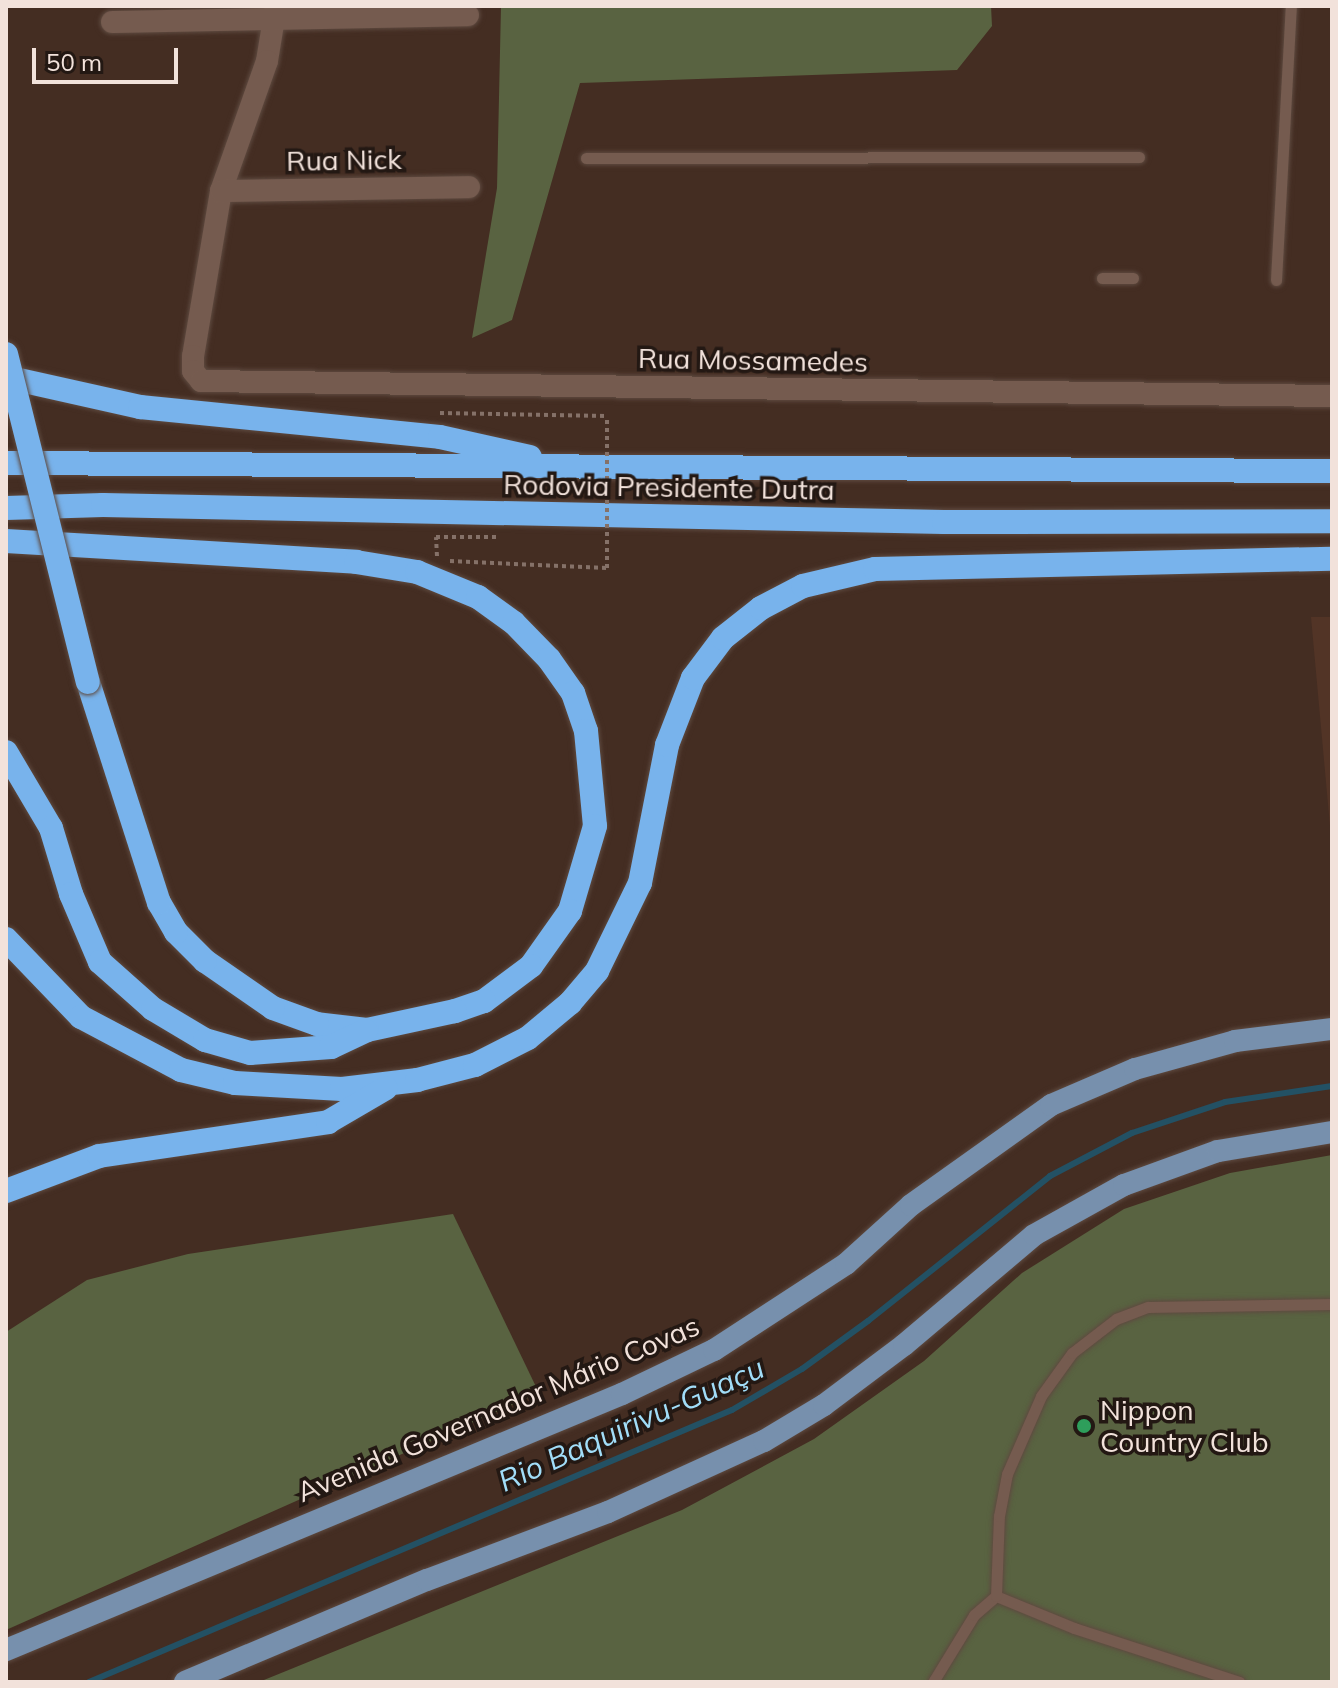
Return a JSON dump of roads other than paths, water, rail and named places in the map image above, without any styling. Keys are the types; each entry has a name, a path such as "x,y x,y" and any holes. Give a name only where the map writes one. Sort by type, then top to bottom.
{"highway":[{"path":"6,354 88,682 138,851 176,932 237,988 273,1008 317,1024 367,1030 407,1025 484,1001 531,966 570,911 595,826 594,776 573,693 549,659 514,623 478,597 417,572 235,552 6,541"},
{"path":"6,377 140,407 440,425 579,467"},
{"name":"Rodovia Presidente Dutra","path":"6,463 1332,471"},
{"name":"Rodovia Presidente Dutra","path":"6,508 103,505 944,522 1332,521"},
{"path":"6,939 81,1017 181,1070 285,1089 395,1083 475,1065 528,1038 570,1003 597,971 640,883 667,745 693,678 723,638 761,608 803,586 875,569 1332,559"},
{"path":"6,752 51,828 71,894 100,962 153,1009 205,1040 250,1053 331,1047 367,1030"},
{"path":"6,1191 99,1156 328,1122 395,1083"}],"main road":[{"name":"Avenida Governador Mário Covas","path":"6,1650 622,1394 714,1350 846,1264 911,1205 1051,1105 1135,1069 1235,1041 1332,1029"},
{"path":"185,1682 427,1580 608,1512 764,1441 824,1405 904,1345 1034,1235 1124,1185 1218,1151 1332,1132"}],"street":[{"path":"112,22 277,11 468,15"},
{"path":"221,191 277,11"},
{"name":"Rua Nick","path":"221,191 469,187"},
{"name":"Rua Mossamedes","path":"221,191 193,356 193,371 213,385 1332,396"}],"lane":[{"path":"1276,280 1291,6"},
{"path":"586,158 1139,157"},
{"path":"1102,278 1133,278"},
{"path":"933,1682 974,1615 996,1596 999,1516 1019,1438 1056,1373 1094,1333 1148,1307 1332,1304"},
{"path":"996,1596 1074,1628 1239,1682"}],"waterway":[{"name":"Rio Baquirivu-Guaçu","path":"89,1682 732,1410 802,1369 868,1321 1050,1176 1132,1133 1225,1102 1332,1086"}],"place":[{"name":"Nippon Country Club","path":"1084,1426"}]}
